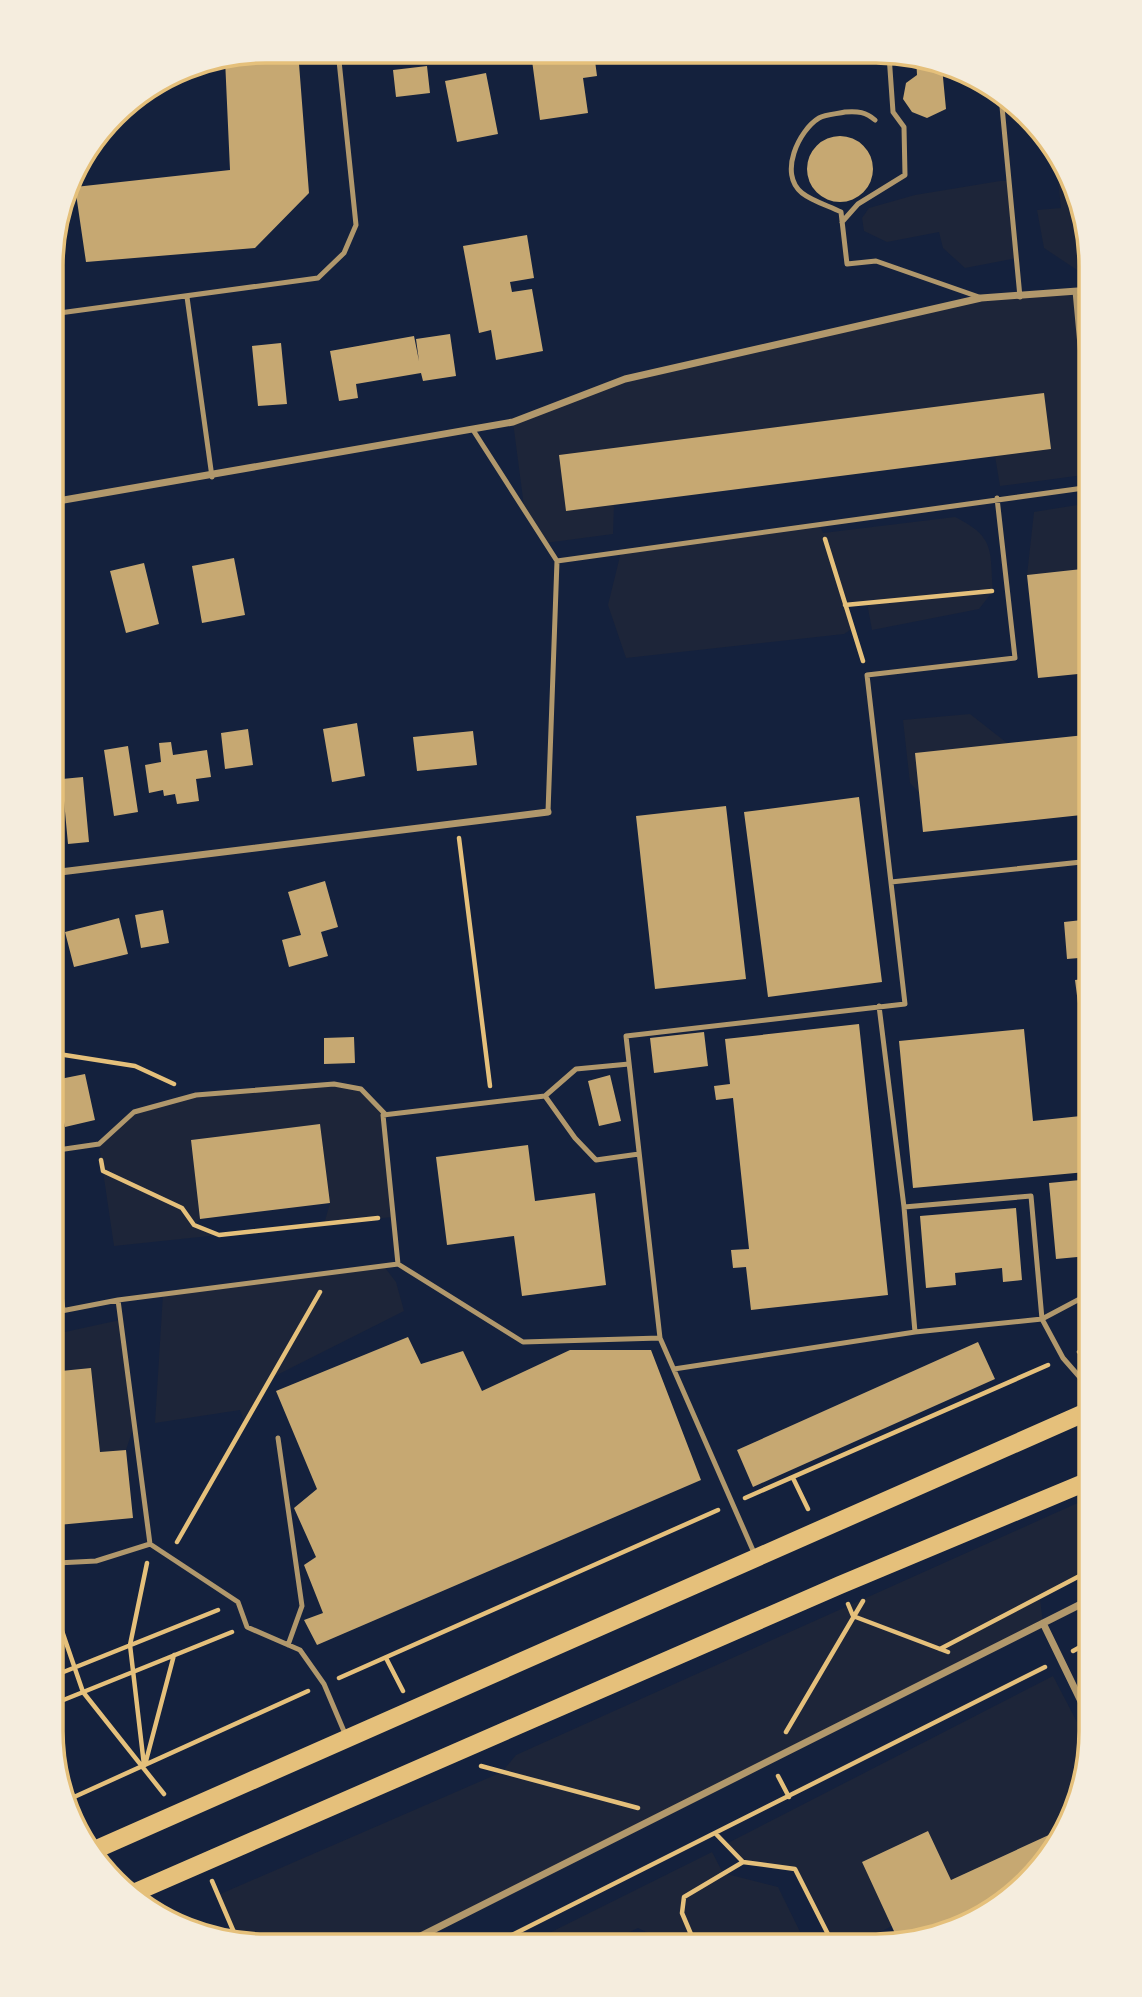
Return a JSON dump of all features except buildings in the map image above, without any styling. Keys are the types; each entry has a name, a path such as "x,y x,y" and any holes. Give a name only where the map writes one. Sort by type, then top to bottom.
{"main road":[{"path":"100,1848 1079,1415"},
{"path":"140,1890 840,1585 1079,1485"}],"street":[{"path":"63,500 212,477 513,422 625,379 981,298 1020,298 1079,291"},
{"path":"63,872 548,812"},
{"path":"424,1934 1079,1605"},
{"path":"1043,1623 1079,1697"}],"lane":[{"path":"63,313 318,278 344,253 356,225 339,63"},
{"path":"842,222 858,204 905,175 904,127 893,111 890,63"},
{"path":"1002,107 1020,298"},
{"path":"875,120 868,113 853,111 821,116 809,126 795,148 792,162 794,179 800,192 841,212 847,264 876,261 981,298"},
{"path":"1075,291 1079,334"},
{"path":"187,297 212,477"},
{"path":"473,430 557,561 548,812"},
{"path":"557,561 1079,488"},
{"path":"757,1558 660,1338 626,1036 905,1003 867,675 1014,658 997,498"},
{"path":"891,882 1079,862"},
{"path":"879,1006 904,1207 915,1332"},
{"path":"398,1264 383,1115 545,1096 576,1069 629,1064"},
{"path":"63,1149 99,1144 134,1112 197,1095 334,1084 361,1089 386,1115"},
{"path":"545,1096 575,1138 596,1160 639,1154"},
{"path":"904,1207 1031,1196 1042,1319 1063,1358 1079,1376"},
{"path":"63,1310 118,1300 398,1264 523,1342 660,1338"},
{"path":"674,1369 915,1332 1042,1319 1079,1299"},
{"path":"118,1300 150,1544"},
{"path":"278,1438 302,1606 288,1645"},
{"path":"63,1563 96,1561 150,1544 238,1602 247,1627 300,1650 324,1684 347,1739"}],"path":[{"path":"819,523 867,675"},
{"path":"845,605 1007,590"},
{"path":"458,823 493,1102"},
{"path":"63,1055 135,1066 197,1095"},
{"path":"99,1144 103,1171 182,1208 194,1225 219,1235 393,1217"},
{"path":"169,1556 251,1417 330,1272"},
{"path":"74,1796 1079,1352"},
{"path":"144,1765 130,1645 150,1544"},
{"path":"940,1649 1079,1576"},
{"path":"840,1585 853,1616 968,1660"},
{"path":"63,1672 238,1602"},
{"path":"789,1797 769,1760 853,1616"},
{"path":"63,1700 247,1627"},
{"path":"63,1635 83,1692 144,1765"},
{"path":"514,1934 1079,1649"},
{"path":"144,1765 174,1655"},
{"path":"386,1658 412,1710"},
{"path":"446,1757 663,1814"},
{"path":"716,1833 743,1862"},
{"path":"691,1934 682,1913 684,1897 743,1862 795,1869 828,1934"}],"shaded area":[{"path":"1058,175 1075,227 1079,271 1044,248 1037,210 1061,208"},
{"path":"1011,181 1017,258 965,268 943,248 939,232 887,242 864,231 862,218 869,208 915,195"},
{"path":"1075,291 1079,334 1079,476 1000,486 995,456 1051,449 559,455 566,511 614,505 613,534 545,543 525,514 513,422 625,379 981,298"},
{"path":"1079,506 1079,569 1027,575 1034,512"},
{"path":"955,517 977,531 988,546 993,591 979,609 872,630 867,603 846,605 853,628 844,634 626,658 608,605 621,552 819,523 823,533"},
{"path":"970,714 1007,743 919,792 910,783 903,720"},
{"path":"334,1084 361,1089 384,1115 393,1217 324,1224 330,1203 320,1124 191,1140 200,1219 194,1225 219,1235 114,1246 99,1144 134,1112 196,1095"},
{"path":"383,1265 396,1282 404,1311 273,1377 246,1426 240,1410 155,1423 163,1294"},
{"path":"120,1320 134,1426 126,1450 100,1452 91,1368 63,1371 63,1332"},
{"path":"1079,1502 1079,1577 1040,1599 1043,1623 423,1934 266,1934 233,1931 218,1895 502,1772 516,1755"},
{"path":"1053,1676 1079,1726 1075,1770 1068,1796 1051,1834 951,1880 928,1831 862,1862 892,1926 876,1934 828,1934 795,1869 743,1862 724,1845"},
{"path":"712,1852 723,1873 778,1887 801,1934 650,1934 638,1928 625,1934 547,1934"}]}
